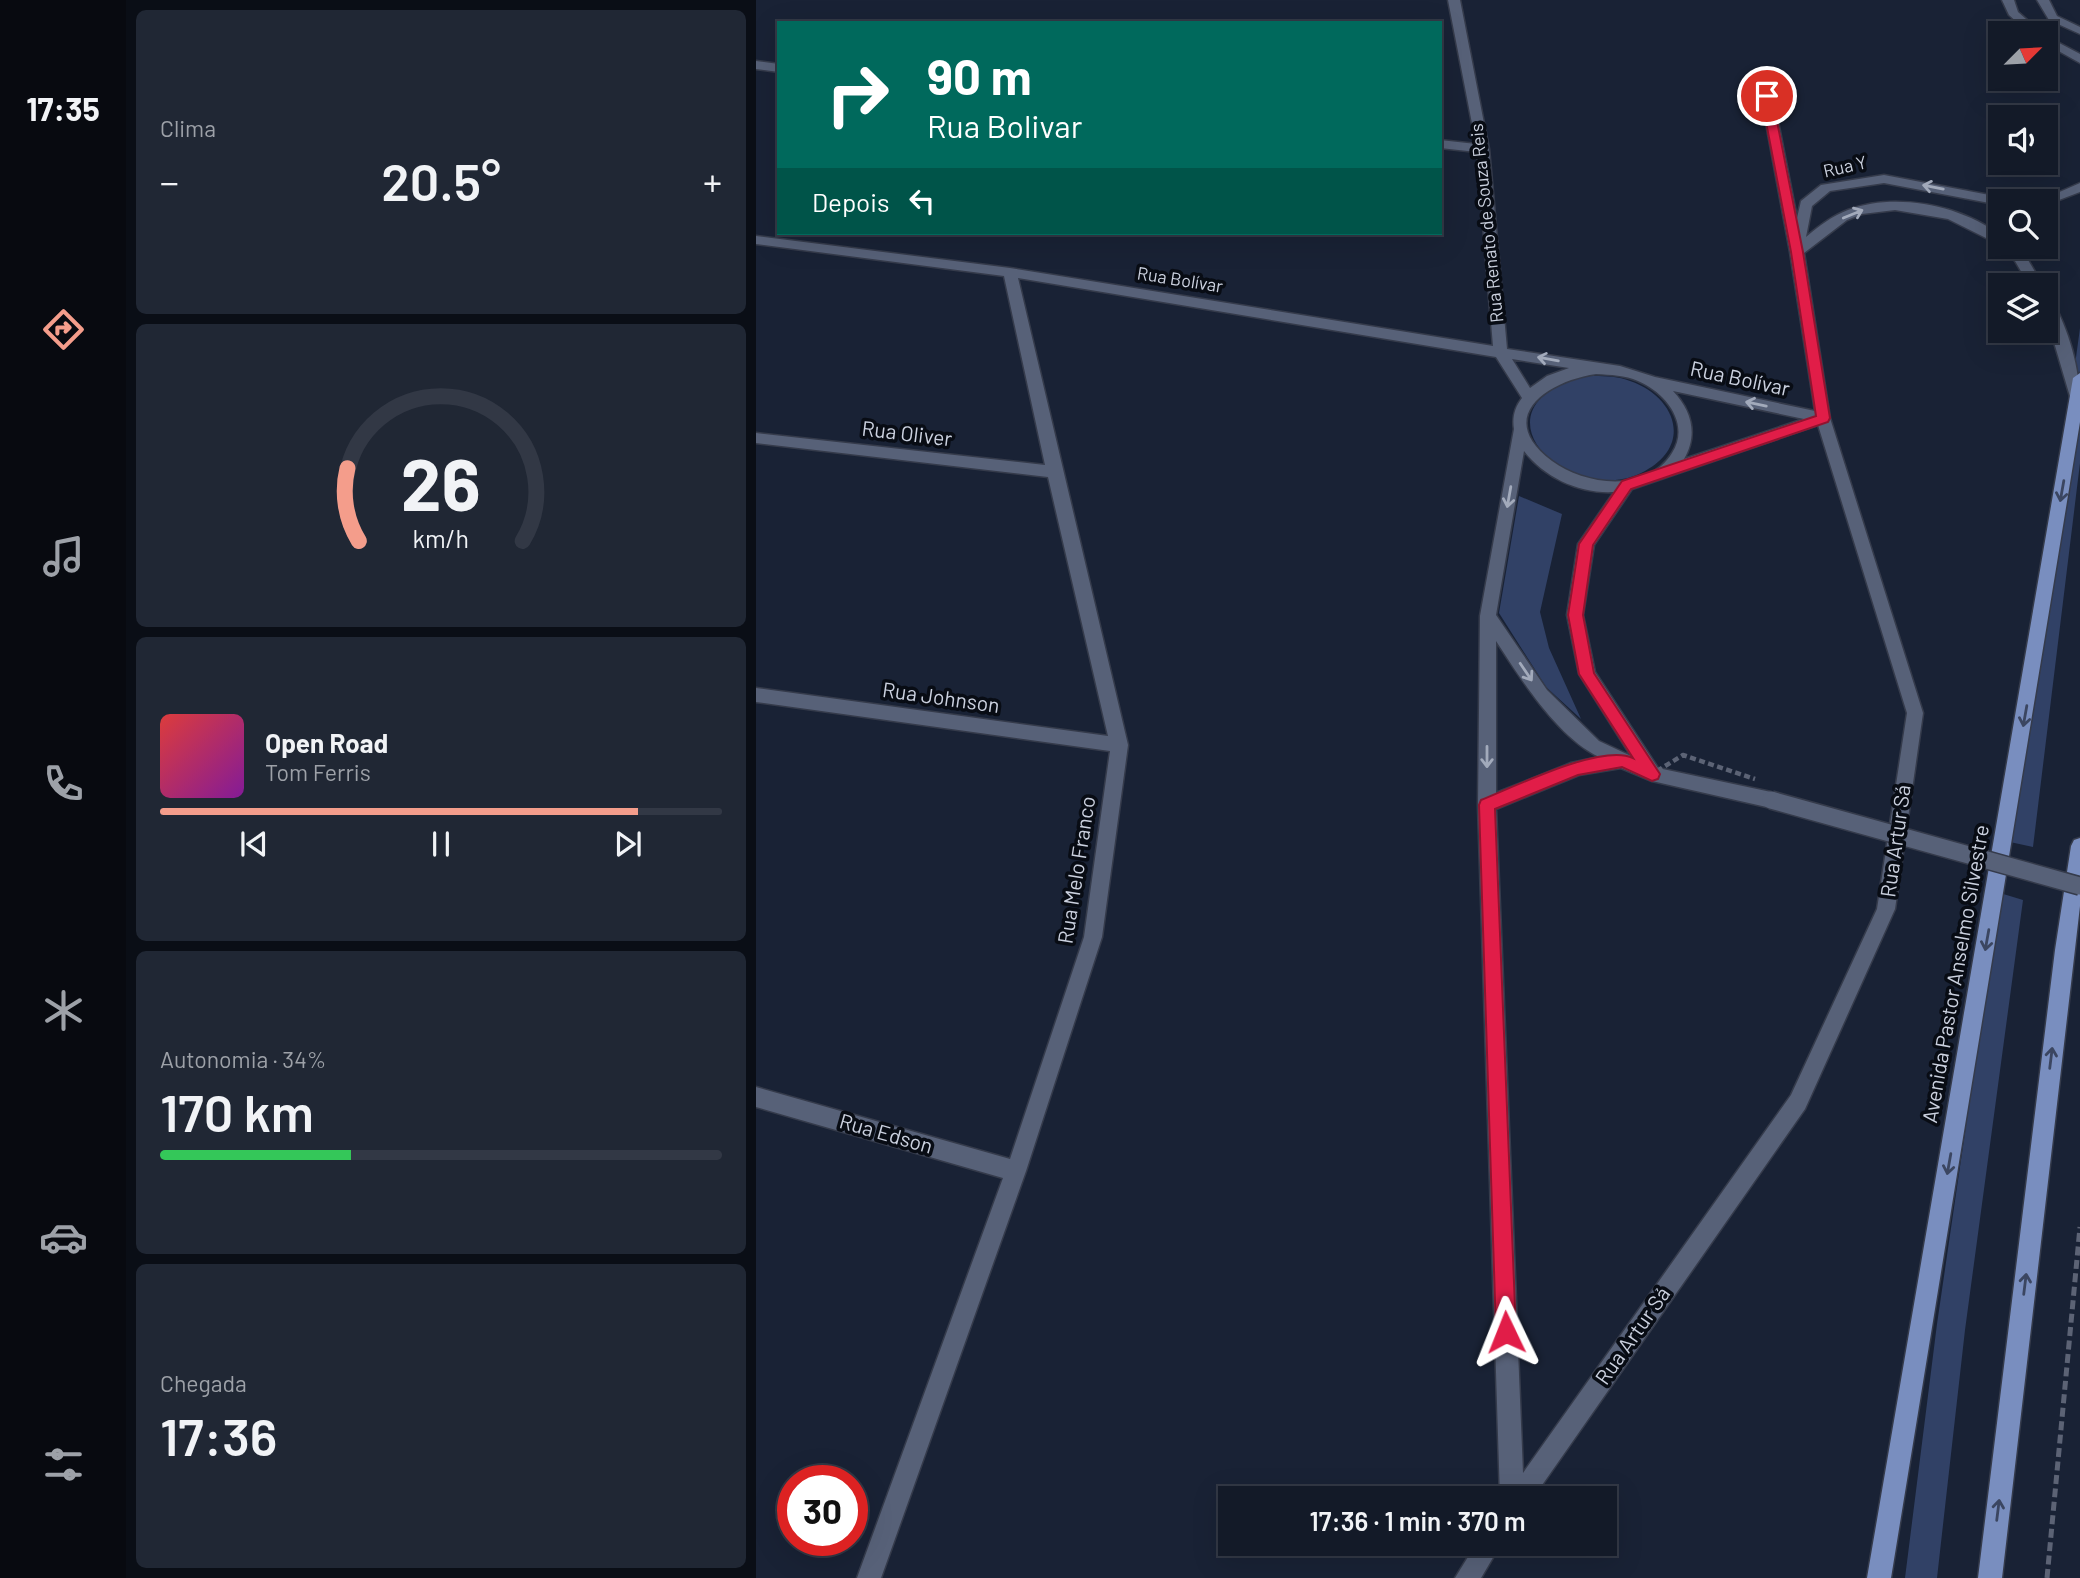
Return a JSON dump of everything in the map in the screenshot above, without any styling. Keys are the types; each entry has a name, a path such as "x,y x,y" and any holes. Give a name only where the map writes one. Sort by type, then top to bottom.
{"main road":[{"name":"Avenida Pastor Anselmo Silvestre","path":"1879,1578 2080,378"},
{"path":"1990,1578 2072,944 2080,846"}],"street":[{"name":"Rua Renato de Souza Reis","path":"1454,0 1483,149 1500,351 1529,398"},
{"path":"2008,0 2013,13 2022,21"},
{"path":"2043,0 2053,18 2080,31"},
{"path":"2058,47 2080,60"},
{"path":"756,65 777,68"},
{"name":"Rua Artur Sá","path":"1527,1486 1798,1102 1886,909 1915,713 1823,418 1797,252 1767,96"},
{"path":"1442,144 1483,149"},
{"name":"Rua Y","path":"1797,252 1806,204 1826,188 1884,179 1988,199"},
{"path":"2058,196 2080,187"},
{"path":"1797,252 1831,223 1860,210 1896,206 1945,213 1988,230"},
{"name":"Rua Bolívar","path":"756,240 1010,272 1596,368"},
{"name":"Rua Melo Franco","path":"869,1578 1016,1171 1093,937 1119,745 1010,272"},
{"path":"2058,326 2078,400"},
{"path":"1512,1486 1487,805 1488,616 1522,411 1529,398 1548,381 1569,372 1596,368 1623,371 1649,380 1669,395 1682,414 1686,434 1680,454 1665,471"},
{"name":"Rua Bolívar","path":"1649,380 1823,418"},
{"path":"1521,429 1528,448 1543,465 1564,477 1589,485 1627,485 1823,418"},
{"name":"Rua Oliver","path":"756,438 1054,472"},
{"path":"1627,485 1586,544 1575,615 1587,674 1652,774"},
{"path":"1488,616 1541,695 1593,746 1652,774 1771,800 2080,886"},
{"name":"Rua Johnson","path":"756,695 1119,745"},
{"path":"1487,805 1577,768 1623,760"},
{"name":"Rua Edson","path":"756,1097 1016,1171"},
{"path":"1467,1578 1481,1556"}],"path":[{"path":"2047,1578 2080,1227"}],"shaded area":[{"path":"2080,328 2080,463 2033,847 2010,842"},
{"path":"1582,376 1624,379 1646,388 1659,398 1673,422 1669,448 1660,460 1645,471 1617,480 1589,478 1563,468 1543,452 1531,432 1532,412 1548,392"},
{"path":"1519,496 1562,514 1540,612 1549,648 1581,719 1546,687 1499,613"},
{"path":"2000,893 2023,900 1965,1330 1937,1578 1905,1578 1937,1324"}],"route":[{"path":"1506,1332 1487,805 1577,768 1623,760 1652,774 1587,674 1575,615 1586,544 1627,485 1823,418 1797,252 1767,96"}]}
